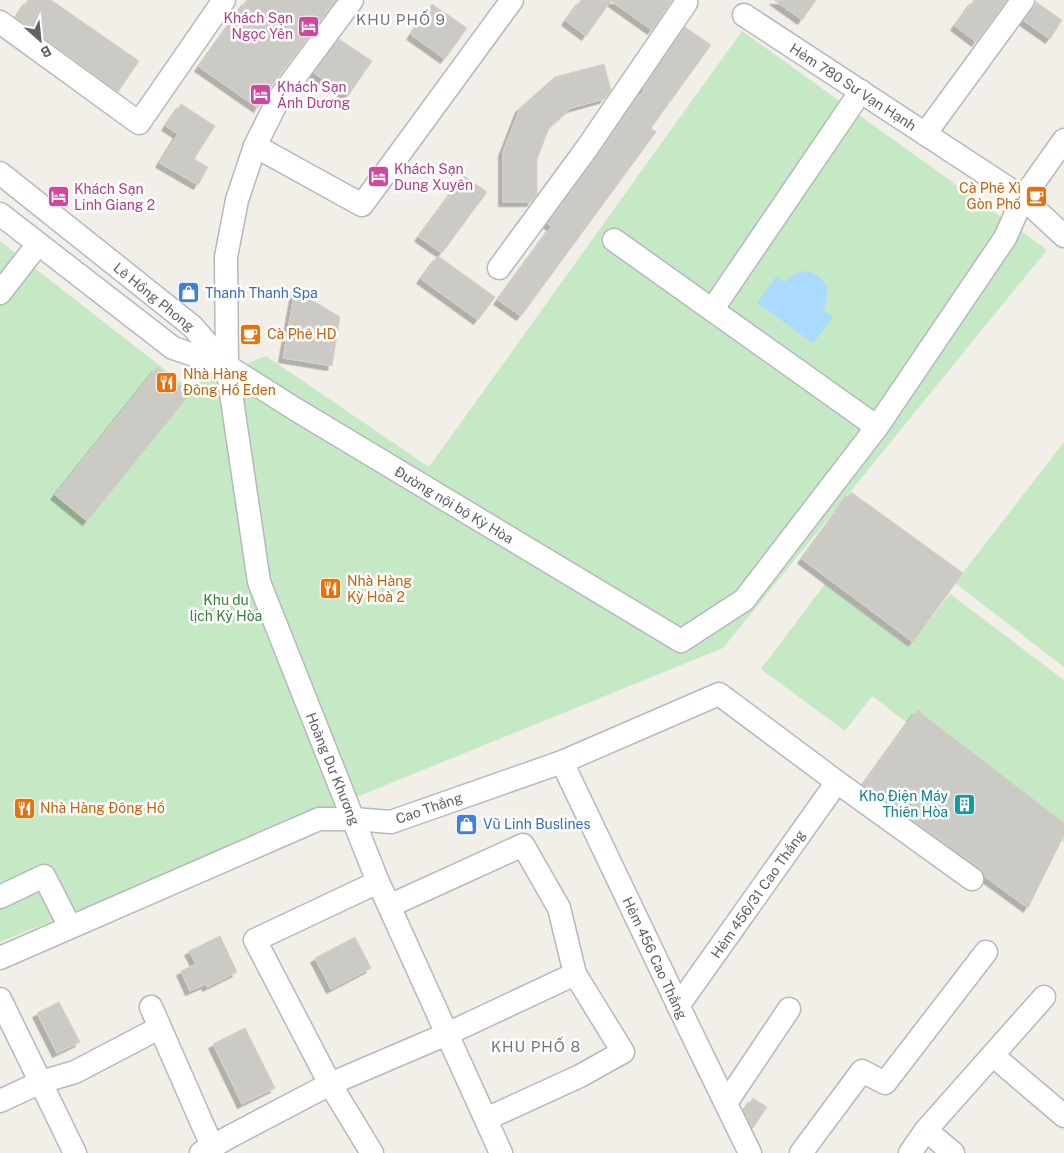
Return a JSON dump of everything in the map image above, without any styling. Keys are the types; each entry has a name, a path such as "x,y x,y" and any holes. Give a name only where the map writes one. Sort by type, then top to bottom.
{"street":[{"path":"0,22 139,123 224,0"},
{"name":"Hoàng Dư Khương","path":"352,0 278,100 255,146 236,200 226,257 227,366 259,582 378,882 501,1153"},
{"path":"255,146 362,205 512,0"},
{"path":"499,268 587,148 686,3 686,0"},
{"name":"Hẻm 780 Sư Vạn Hạnh","path":"744,15 925,134 1023,0"},
{"path":"712,310 861,91"},
{"path":"925,134 1023,198 1064,236"},
{"path":"614,240 877,427 1005,238 1023,198 1064,140"},
{"name":"Lê Hồng Phong","path":"0,173 192,326 227,366"},
{"name":"Lê Hồng Phong","path":"0,214 173,348 227,366"},
{"path":"0,293 38,244"},
{"name":"Đường nội bộ Kỳ Hòa","path":"227,366 303,414 681,641 744,600 877,427"},
{"name":"Cao Thắng","path":"0,958 319,819 392,822 562,762 719,694 838,782"},
{"name":"Hẻm 456 Cao Thắng","path":"562,762 750,1153"},
{"path":"838,782 972,879"},
{"name":"Hẻm 456/31 Cao Thắng","path":"678,1006 838,782"},
{"path":"390,906 523,845 559,908 575,974 623,1052 580,1076 486,1119"},
{"path":"0,897 44,876 70,927"},
{"path":"372,1153 330,1084 255,940 378,882"},
{"path":"801,1153 862,1071 885,1084 986,952"},
{"path":"151,1007 207,1150 330,1084 447,1034 575,974"},
{"path":"910,1153 926,1130 1044,997"},
{"path":"0,999 75,1153"},
{"path":"726,1103 789,1009"},
{"path":"0,1101 41,1082 75,1072 160,1028"},
{"path":"1003,1064 1064,1116"},
{"path":"926,1130 953,1153"}],"green space":[{"name":"Khu du lịch Kỳ Hòa","path":"742,31 1047,250 723,648 0,942 0,241 187,387 266,356 429,467"},
{"path":"1064,442 1064,667 955,583"},
{"path":"825,584 909,647 950,594 1064,680 1064,842 872,696 845,731 761,669"}],"water":[{"path":"804,271 818,276 825,284 827,296 823,310 833,317 813,343 757,303 776,277 785,282 793,275"}],"building":[{"path":"28,0 51,0 139,61 118,92 16,18"},
{"path":"247,0 336,0 267,92 258,108 199,67"},
{"path":"581,0 672,0 652,30 611,1 586,36 566,21"},
{"path":"774,0 816,0 802,20"},
{"path":"974,0 1007,0 976,42 955,26"},
{"path":"1036,2 1062,20 1050,39 1024,21 1034,8"},
{"path":"432,4 467,28 445,59 411,35"},
{"path":"685,27 711,45 651,128 656,132 521,316 498,300 552,226 548,224 645,89 643,89"},
{"path":"339,39 372,61 348,96 314,73"},
{"path":"604,64 611,90 604,99 571,108 549,128 537,159 537,194 531,202 503,202 503,152 520,108 555,77"},
{"path":"181,104 215,126 194,159 208,167 198,185 160,163 178,134 166,126"},
{"path":"464,176 487,192 442,253 419,237"},
{"path":"438,256 495,297 478,320 421,279"},
{"path":"295,290 340,317 332,366 283,358"},
{"path":"157,367 190,394 87,521 55,495"},
{"path":"851,492 963,573 913,642 802,559"},
{"name":"Kho Điện Máy Thiên Hòa","path":"917,710 1064,823 1064,835 1028,908 984,876 980,868 863,785"},
{"path":"220,936 237,972 207,987 206,984 190,991 181,971 196,964 189,951"},
{"path":"355,937 371,968 331,989 315,958"},
{"path":"59,1002 80,1042 57,1053 37,1013"},
{"path":"245,1028 275,1088 242,1104 213,1044"},
{"path":"753,1098 767,1107 753,1128 744,1111"}],"place":[{"name":"Khách Sạn Ngọc Yên","path":"309,26"},
{"name":"Khách Sạn Ánh Dương","path":"261,95"},
{"name":"Khách Sạn Dung Xuyên","path":"378,177"},
{"name":"Cà Phê Xì Gòn Phố","path":"1037,196"},
{"name":"Khách Sạn Linh Giang 2","path":"58,197"},
{"name":"Thanh Thanh Spa","path":"189,293"},
{"name":"Cà Phê HD","path":"251,334"},
{"name":"Nhà Hàng Đông Hồ Eden","path":"167,382"},
{"name":"Nhà Hàng Kỳ Hoà 2","path":"331,589"},
{"name":"Kho Điện Máy Thiên Hòa","path":"964,804"},
{"name":"Nhà Hàng Đông Hồ","path":"24,808"},
{"name":"Vũ Linh Buslines","path":"467,824"}],"district":[{"name":"KHU PHỐ 9","path":"401,20"},
{"name":"KHU PHỐ 8","path":"536,1047"}]}
